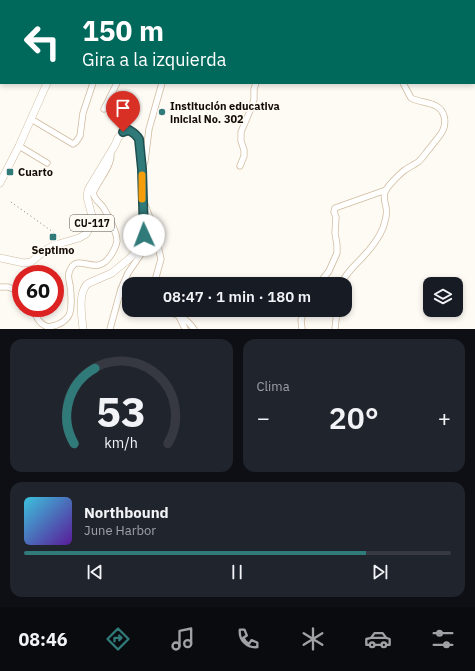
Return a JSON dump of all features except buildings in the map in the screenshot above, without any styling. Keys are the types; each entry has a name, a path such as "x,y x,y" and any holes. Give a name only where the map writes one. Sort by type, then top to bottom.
{"main road":[{"path":"0,183 19,146 47,84"},
{"name":"CU-117","path":"0,258 24,263 32,262 47,249 55,245 80,238 86,234 93,220 87,197 88,190 111,153 118,138 123,132 129,130 134,132 139,139 142,169 144,235 139,248"},
{"path":"83,329 82,295 86,285 112,273 129,259 139,248"}],"street":[{"path":"31,119 74,144 80,136 83,114 93,84"},
{"path":"104,109 116,84"},
{"path":"142,169 145,161 149,130 162,84"},
{"path":"240,166 244,156 244,150 240,132 252,106 256,84"},
{"path":"344,277 376,240 382,230 387,214 387,208 384,202 384,193 404,170 417,163 423,157 442,134 445,125 445,117 440,108 428,102 411,98 404,84"},
{"path":"19,146 47,163"},
{"path":"37,317 40,323 48,327 68,318 71,303 69,274 73,265 78,263 95,266 101,265 115,249 117,238 107,215 94,197 93,193 111,158 111,153"},
{"path":"325,277 337,253 335,208 386,190"},
{"path":"142,196 154,229 161,259 156,277"},
{"path":"110,329 121,289 128,272 141,254 139,248"},
{"path":"0,287 5,286 12,289"},
{"path":"180,317 185,329"},
{"path":"182,317 194,329"},
{"path":"302,317 302,329"},
{"path":"335,329 336,317"}],"path":[{"path":"11,202 66,242"}],"slow traffic":[{"path":"142,175 142,199"}],"place":[{"name":"Institución educativa inicial No. 302","path":"162,112"},
{"name":"Cuarto","path":"10,172"},
{"name":"Septimo","path":"53,237"}],"route":[{"path":"123,132 129,130 134,132 139,139 142,169 144,235"}]}
